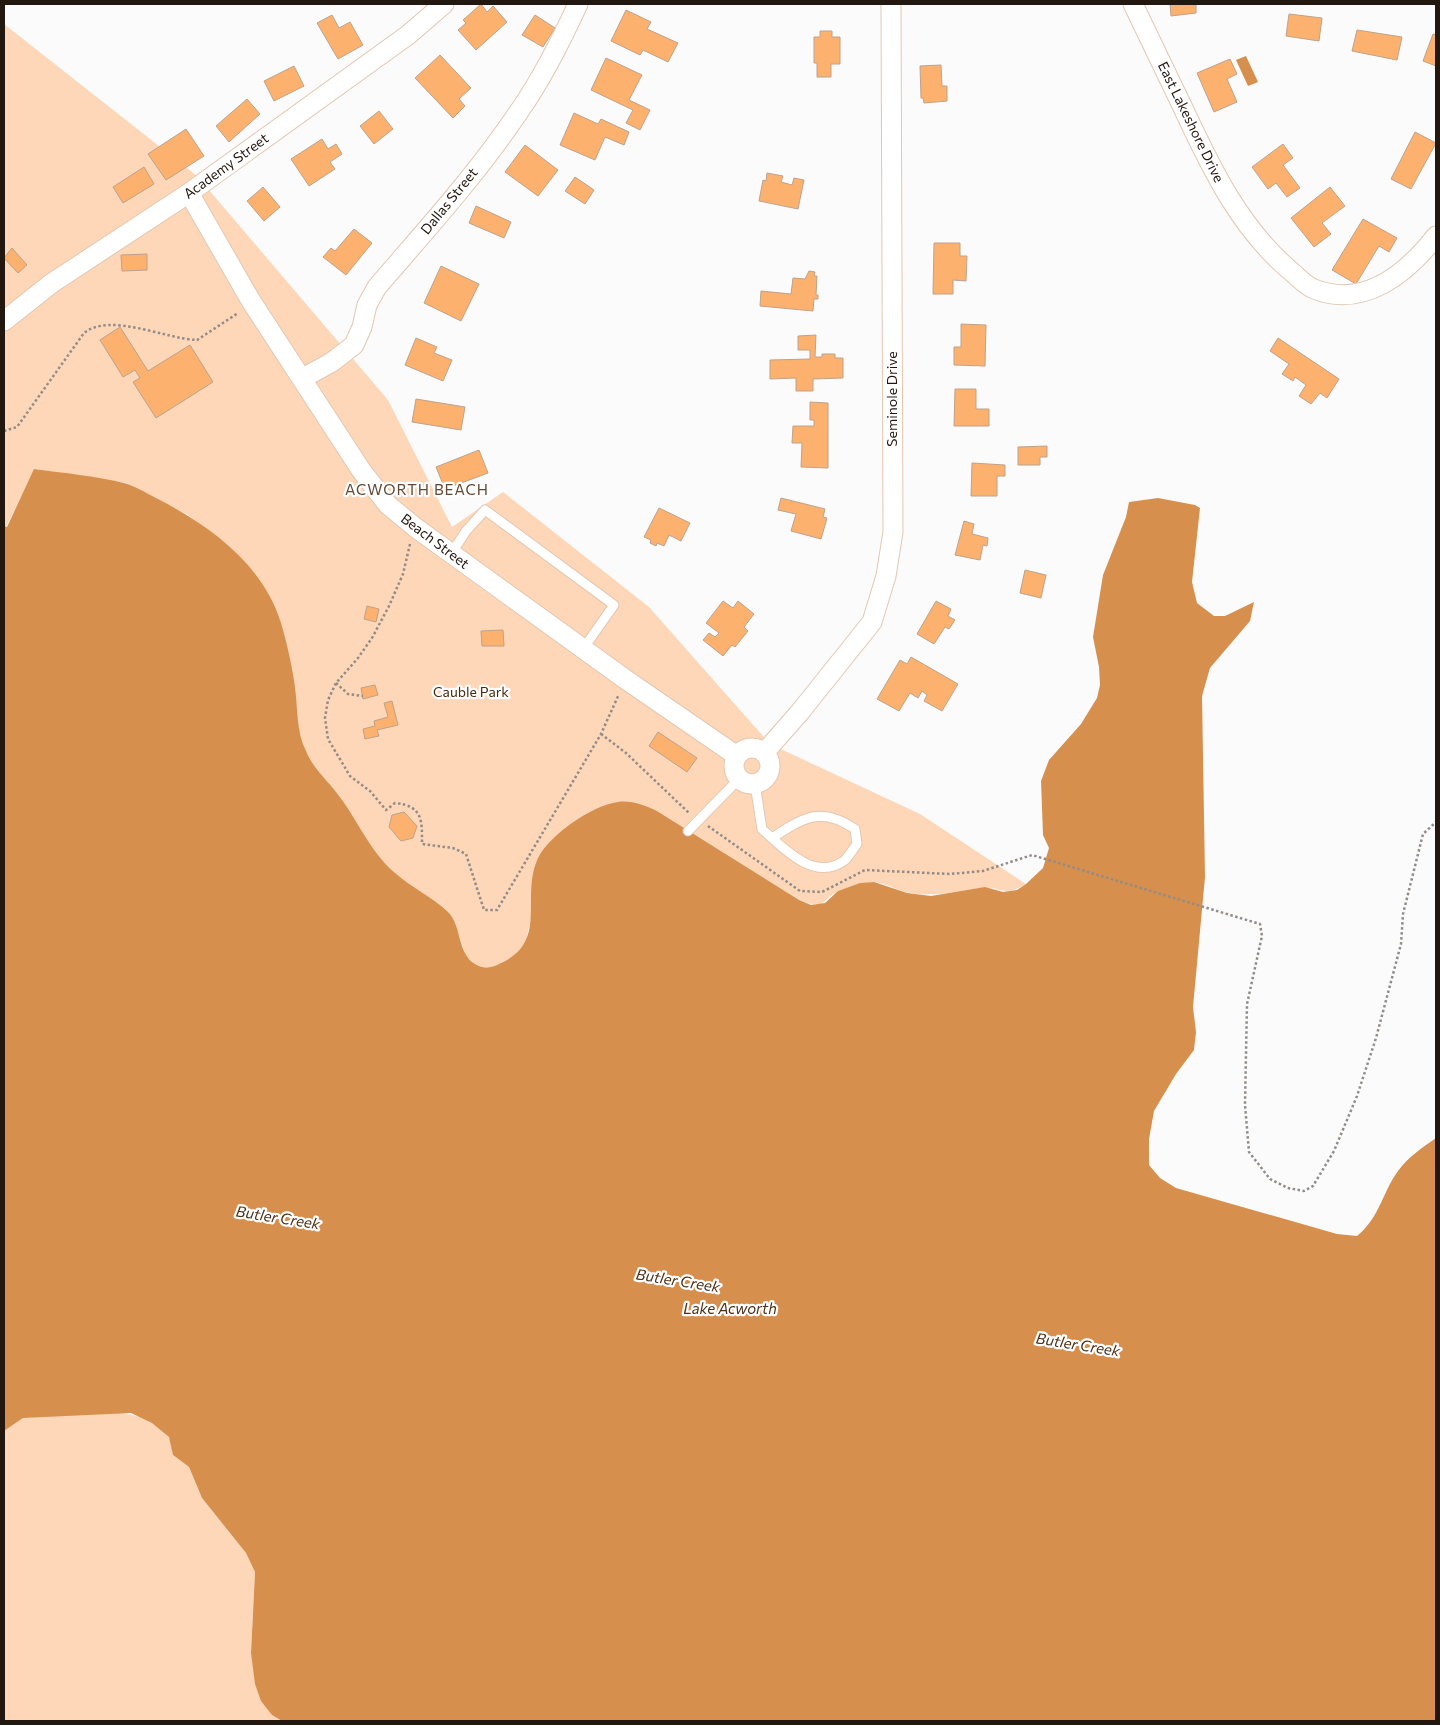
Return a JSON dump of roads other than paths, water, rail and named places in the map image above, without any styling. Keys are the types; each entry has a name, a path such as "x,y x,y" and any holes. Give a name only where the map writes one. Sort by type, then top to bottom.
{"street":[{"name":"Academy Street","path":"4,321 52,283 189,193 408,35 444,4"},
{"name":"Dallas Street","path":"303,378 332,362 354,346 362,327 367,305 377,288 468,180 520,110 554,54 578,4"},
{"name":"Seminole Drive","path":"764,753 800,712 872,622 886,576 893,532 891,4"},
{"name":"East Lakeshore Drive","path":"1133,4 1215,176 1247,225 1283,264 1312,288 1338,296 1366,292 1385,284 1433,246"},
{"name":"Beach Street","path":"189,193 251,301 303,378 361,470 388,506 583,649 737,756"},
{"path":"753,748 764,753 770,768 765,778 747,781 734,768 737,756 747,749 753,748"}],"lane":[{"path":"451,554 466,531 485,510 614,605 583,649"},
{"path":"688,831 699,819 747,781 762,829 772,838 808,865 826,869 844,860 857,844 855,830 842,820 822,814 794,823 772,838"}],"water":[{"path":"1246,56 1258,82 1248,86 1236,60"},
{"name":"Lake Acworth","path":"34,469 102,478 132,486 195,521 232,548 248,565 273,602 281,623 295,687 300,736 312,763 336,792 370,845 386,864 401,878 448,912 456,924 465,953 469,959 481,967 496,965 514,955 523,945 529,933 531,920 532,877 541,853 549,843 570,824 583,816 607,804 618,802 643,805 657,811 799,900 811,905 825,903 838,891 860,883 874,882 907,893 931,896 985,887 1003,892 1017,890 1043,868 1049,848 1043,835 1041,781 1049,760 1081,724 1097,698 1100,685 1099,667 1093,637 1103,575 1126,517 1129,502 1158,498 1195,505 1200,508 1192,582 1197,603 1214,616 1225,616 1254,602 1250,621 1210,668 1202,696 1205,877 1193,1007 1196,1032 1194,1050 1176,1074 1154,1111 1149,1139 1149,1165 1160,1178 1176,1188 1337,1234 1357,1236 1371,1221 1393,1179 1406,1161 1436,1138 1436,1721 282,1721 272,1715 261,1701 255,1684 251,1653 255,1572 246,1553 202,1498 189,1467 173,1455 169,1437 152,1423 131,1413 23,1418 4,1431 4,526 7,527"}],"district":[{"name":"ACWORTH BEACH","path":"417,490"}],"park label":[{"name":"Cauble Park","path":"471,692"}],"water label":[{"name":"Butler Creek","path":"278,1218"},
{"name":"Butler Creek","path":"678,1281"},
{"name":"Butler Creek","path":"1078,1345"}]}
